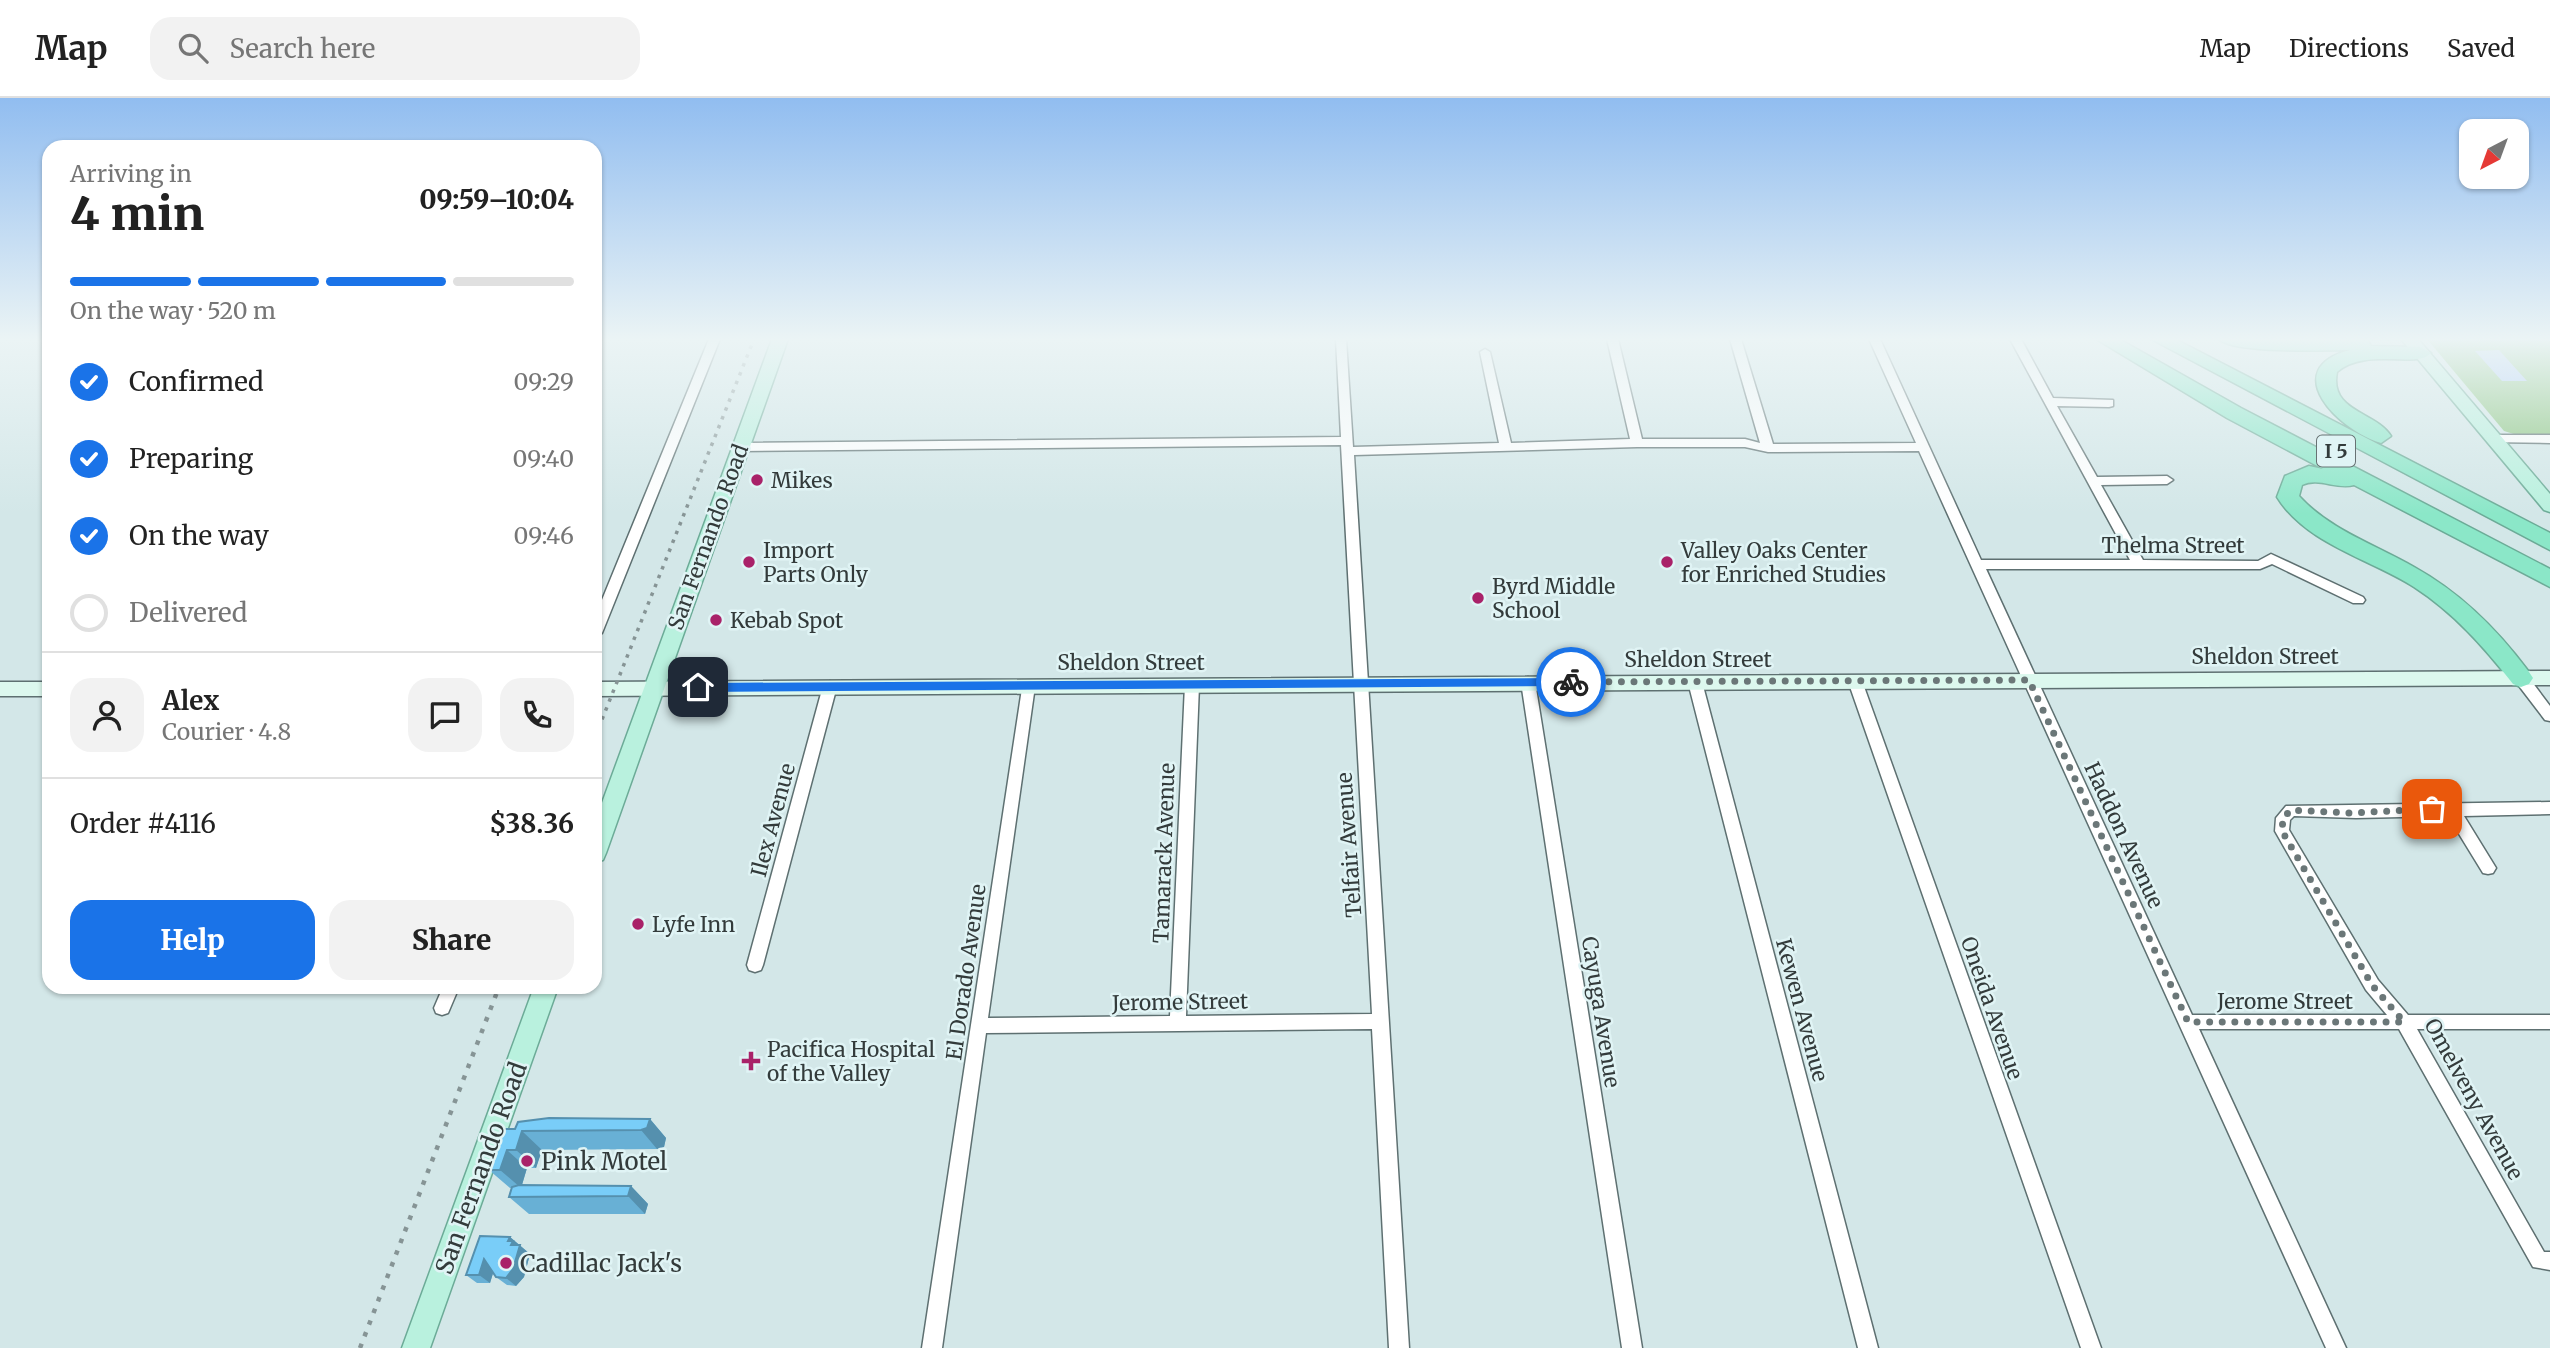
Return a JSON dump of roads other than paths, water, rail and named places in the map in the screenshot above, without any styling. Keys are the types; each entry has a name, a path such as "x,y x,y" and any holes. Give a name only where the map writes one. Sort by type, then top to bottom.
{"highway":[{"path":"2207,397 2550,579"},
{"name":"I 5","path":"2233,397 2550,562"},
{"name":"I 5","path":"2273,397 2550,540"},
{"path":"2332,397 2354,421 2506,508 2550,540"},
{"path":"2428,514 2331,475 2309,473 2292,481 2288,496 2302,515 2445,597 2489,634 2521,678"}],"main road":[{"name":"San Fernando Road","path":"602,833 758,397"},
{"path":"2458,397 2550,506"},
{"name":"Sheldon Street","path":"602,689 2550,678"},
{"path":"0,689 42,689"},
{"name":"San Fernando Road","path":"416,1348 543,994"}],"street":[{"path":"602,615 691,397"},
{"name":"Telfair Avenue","path":"1344,397 1399,1348"},
{"path":"1495,397 1505,444"},
{"path":"1626,397 1637,443"},
{"path":"1753,397 1768,448"},
{"name":"Haddon Avenue","path":"1901,397 2336,1348"},
{"path":"2047,397 2139,564"},
{"path":"2050,402 2109,403"},
{"path":"2493,439 2550,439"},
{"path":"740,447 1347,447 1453,450 1505,444 1637,443 1745,443 1768,448 1924,447"},
{"path":"2094,481 2167,480"},
{"name":"Thelma Street","path":"1977,564 2260,565 2271,558 2358,600"},
{"path":"2521,678 2550,716"},
{"name":"Oneida Avenue","path":"1855,681 2091,1348"},
{"name":"Cayuga Avenue","path":"1528,682 1632,1348"},
{"name":"Kewen Avenue","path":"1695,682 1868,1348"},
{"name":"Tamarack Avenue","path":"1178,1023 1192,685"},
{"name":"Ilex Avenue","path":"755,965 830,686"},
{"name":"El Dorado Avenue","path":"932,1348 1028,686"},
{"path":"2451,808 2550,808"},
{"path":"2451,808 2488,868"},
{"name":"Omelveny Avenue","path":"2451,808 2351,813 2291,810 2283,818 2282,831 2372,985 2404,1022 2544,1261"},
{"path":"442,1008 448,994"},
{"name":"Jerome Street","path":"979,1026 1381,1021"},
{"name":"Jerome Street","path":"2188,1022 2550,1022"}],"railway":[{"path":"602,719 731,397"},
{"path":"360,1348 496,994"}],"place":[{"name":"Mikes","path":"757,480"},
{"name":"Import Parts Only","path":"749,562"},
{"name":"Valley Oaks Center for Enriched Studies","path":"1667,562"},
{"name":"Byrd Middle School","path":"1478,598"},
{"name":"Kebab Spot","path":"716,620"},
{"name":"Lyfe Inn","path":"638,924"},
{"name":"Pacifica Hospital of the Valley","path":"751,1061"},
{"name":"Pink Motel","path":"527,1161"},
{"name":"Cadillac Jack's","path":"506,1263"}]}
